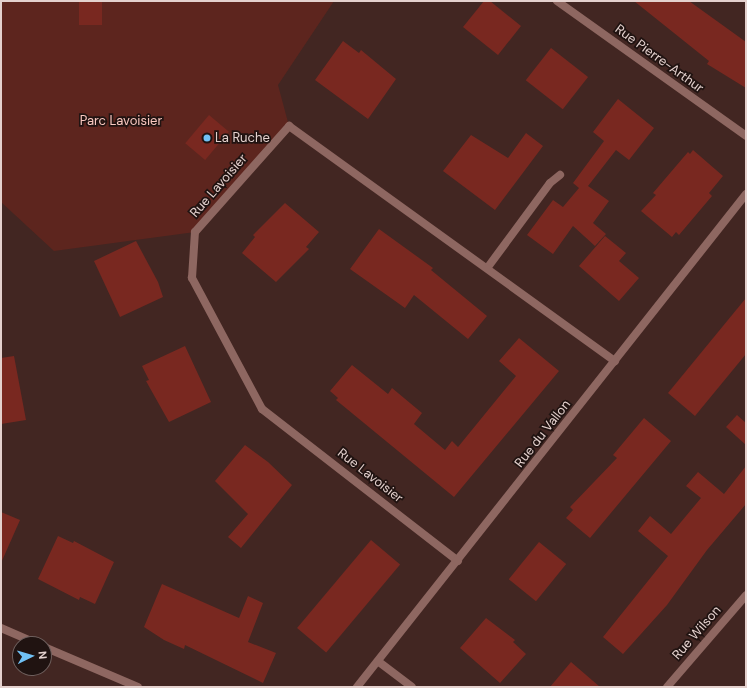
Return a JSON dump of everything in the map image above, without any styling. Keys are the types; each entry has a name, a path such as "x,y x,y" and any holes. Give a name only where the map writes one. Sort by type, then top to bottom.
{"street":[{"name":"Rue Pierre-Arthur","path":"557,1 746,136"},
{"name":"Rue Lavoisier","path":"458,561 262,409 192,278 195,232 289,126 488,267 615,361"},
{"path":"488,267 550,183 560,175"},
{"name":"Rue du Vallon","path":"357,687 379,662 746,194"},
{"name":"Rue Wilson","path":"667,687 746,595"},
{"path":"1,628 20,636"},
{"path":"52,650 138,687"},
{"path":"379,662 412,687"}],"green space":[{"name":"Parc Lavoisier","path":"1,1 334,1 278,85 289,126 195,232 54,251 1,202"}],"building":[{"path":"79,1 102,1 102,25 79,25"},
{"path":"484,1 490,1 521,26 498,55 463,27"},
{"path":"634,1 689,1 746,42 746,88 707,64 709,61"},
{"path":"343,41 359,53 361,50 396,79 368,119 315,80"},
{"path":"551,48 588,77 563,109 526,80"},
{"path":"618,99 654,128 629,160 616,150 588,186 609,201 593,223 606,234 595,246 573,226 553,254 527,235 553,200 563,207 579,188 573,183 604,141 593,132"},
{"name":"La Ruche","path":"209,115 229,132 205,160 185,143"},
{"path":"526,133 543,146 495,210 443,171 471,135 508,158"},
{"path":"693,150 723,176 709,193 712,196 679,235 676,232 672,237 641,211 656,195 653,193 688,152 690,154"},
{"path":"285,203 319,232 306,247 309,249 276,282 242,253 255,237 253,235"},
{"path":"379,229 433,268 431,270 487,316 468,339 414,295 405,308 350,269"},
{"path":"605,236 626,253 619,261 639,278 619,301 579,266"},
{"path":"136,241 158,282 163,297 120,317 94,261"},
{"path":"746,298 746,354 695,416 668,393"},
{"path":"519,338 559,371 454,497 336,400 338,398 330,391 352,365 388,394 392,388 422,413 414,424 445,450 452,441 458,447 516,376 499,361"},
{"path":"185,346 211,402 169,422 146,381 149,380 142,366"},
{"path":"14,356 26,420 1,424 1,358"},
{"path":"737,415 746,423 746,445 726,427"},
{"path":"644,418 671,441 590,538 566,518 573,510 570,507 617,458 613,455"},
{"path":"245,445 268,462 292,485 241,548 228,537 248,514 215,481"},
{"path":"746,466 746,504 707,550 667,605 623,654 603,637 668,556 638,531 650,516 671,534 701,498 686,486 698,472 724,494"},
{"path":"1,512 20,520 1,563"},
{"path":"58,536 73,543 74,541 114,562 95,604 80,597 79,600 38,579"},
{"path":"371,540 400,564 326,653 297,628"},
{"path":"539,542 566,564 536,601 509,579"},
{"path":"162,584 239,618 248,596 263,603 248,642 276,653 263,683 185,645 184,649 164,640 144,627"},
{"path":"486,618 515,640 513,642 526,654 500,683 460,648"},
{"path":"571,662 600,687 550,687"}],"place":[{"name":"La Ruche","path":"207,138"}]}
